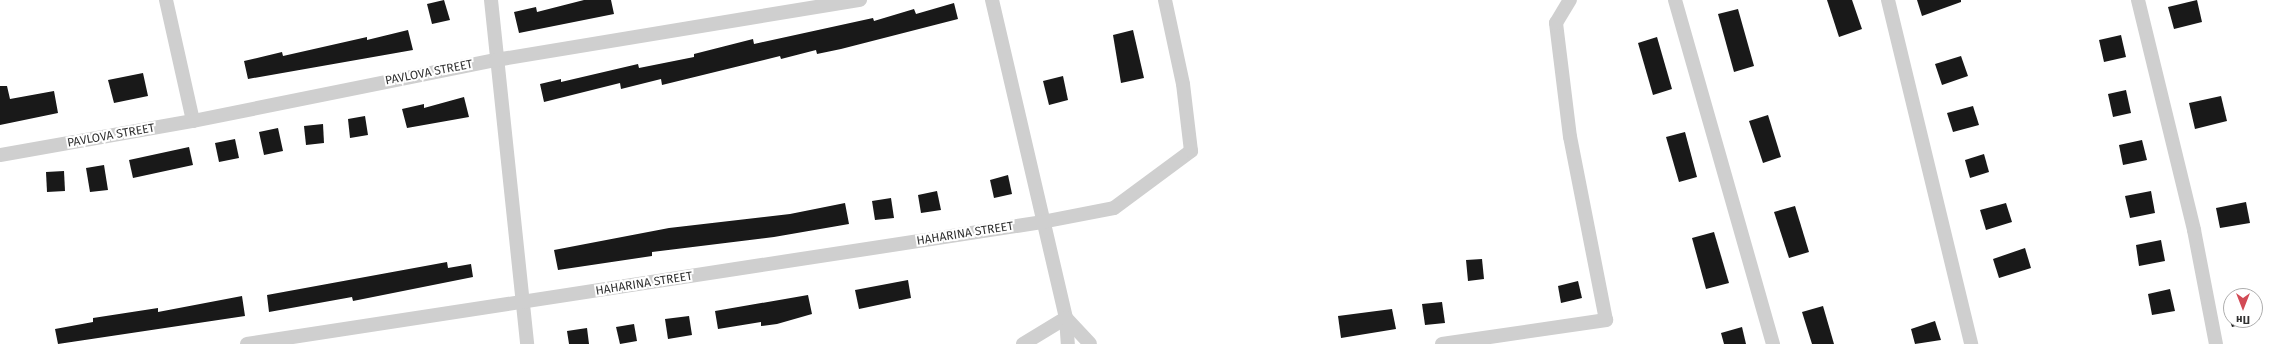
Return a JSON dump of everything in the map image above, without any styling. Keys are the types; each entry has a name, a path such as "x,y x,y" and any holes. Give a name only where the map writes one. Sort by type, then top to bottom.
{"street":[{"path":"166,0 193,121"},
{"path":"492,0 496,60 521,303 527,344"},
{"name":"PAVLOVA STREET","path":"0,156 193,121 496,60 860,0"},
{"path":"992,0 1042,222 1066,318 1068,344"},
{"name":"HAHARINA STREET","path":"247,344 1042,222 1114,208 1191,152 1183,84 1164,0"},
{"path":"1442,344 1606,320 1570,137 1556,23 1570,0"},
{"path":"1675,0 1773,344"},
{"path":"1888,0 1971,344"},
{"path":"2138,0 2194,230 2216,344"},
{"path":"1023,344 1066,318"},
{"path":"1066,318 1090,344"}],"building":[{"path":"444,0 450,20 432,24 427,4"},
{"path":"584,0 611,0 614,14 519,33 514,12 536,7 537,12"},
{"path":"1827,0 1852,0 1862,29 1839,37"},
{"path":"1917,0 1961,0 1961,2 1922,16"},
{"path":"2197,0 2202,22 2174,29 2168,7"},
{"path":"954,3 958,19 841,49 817,54 816,50 781,59 780,56 662,85 661,79 621,89 620,83 544,102 540,84 561,79 561,82 638,64 639,68 694,57 694,54 753,39 754,44 873,18 874,21 914,9 916,14"},
{"path":"1738,9 1754,66 1734,72 1718,14"},
{"path":"408,30 413,50 248,79 244,61 282,52 283,56 367,37 367,40"},
{"path":"1133,30 1144,78 1121,83 1113,35"},
{"path":"2121,35 2126,57 2104,62 2099,40"},
{"path":"1657,37 1672,89 1653,95 1638,43"},
{"path":"1961,56 1968,76 1942,85 1935,64"},
{"path":"143,73 148,96 114,103 108,80"},
{"path":"1063,76 1068,100 1049,105 1043,81"},
{"path":"0,86 7,86 10,99 54,91 58,113 0,125"},
{"path":"2126,90 2131,113 2113,117 2108,94"},
{"path":"2221,96 2227,121 2195,129 2189,103"},
{"path":"464,97 469,117 407,128 402,109 424,104 424,108"},
{"path":"1973,106 1979,125 1953,132 1947,113"},
{"path":"1768,115 1781,157 1763,163 1749,121"},
{"path":"365,116 368,135 350,138 348,119"},
{"path":"323,124 324,143 306,145 304,126"},
{"path":"278,128 283,151 264,155 259,132"},
{"path":"1685,132 1697,177 1679,182 1666,137"},
{"path":"235,139 239,158 219,162 215,143"},
{"path":"2142,140 2147,160 2123,165 2119,145"},
{"path":"189,147 193,165 133,178 129,160"},
{"path":"1984,154 1989,172 1970,178 1965,160"},
{"path":"104,165 108,190 90,192 86,168"},
{"path":"64,171 65,191 47,192 46,172"},
{"path":"1008,175 1012,194 994,198 990,180"},
{"path":"937,191 941,210 921,213 918,195"},
{"path":"2151,191 2155,213 2130,218 2125,196"},
{"path":"891,198 894,218 875,220 872,201"},
{"path":"2246,202 2250,223 2220,228 2216,208"},
{"path":"845,203 849,224 774,237 652,252 652,256 558,270 554,250 669,228 790,214"},
{"path":"2006,203 2012,222 1986,230 1980,210"},
{"path":"1795,206 1809,252 1789,258 1774,212"},
{"path":"1714,232 1729,283 1706,289 1692,238"},
{"path":"2161,240 2165,261 2139,266 2136,245"},
{"path":"2025,248 2031,268 1999,278 1993,259"},
{"path":"1482,259 1484,279 1468,281 1466,260"},
{"path":"447,262 448,268 471,264 473,277 353,301 352,297 269,312 267,295"},
{"path":"908,280 911,298 859,309 855,290"},
{"path":"1578,281 1582,298 1561,303 1558,286"},
{"path":"2170,289 2175,311 2152,315 2148,294"},
{"path":"808,295 812,314 777,324 761,326 761,322 718,329 715,311"},
{"path":"242,296 245,316 58,344 55,329 93,322 93,318 158,308 158,312"},
{"path":"1442,302 1445,323 1425,325 1422,304"},
{"path":"1823,306 1834,344 1812,344 1802,312"},
{"path":"1392,309 1396,329 1341,338 1338,316"},
{"path":"689,316 692,335 668,339 665,319"},
{"path":"1935,321 1941,340 1915,344 1911,329"},
{"path":"634,324 637,341 620,344 616,327"},
{"path":"1742,327 1746,344 1724,344 1721,333"},
{"path":"587,328 589,344 569,344 567,331"}]}
